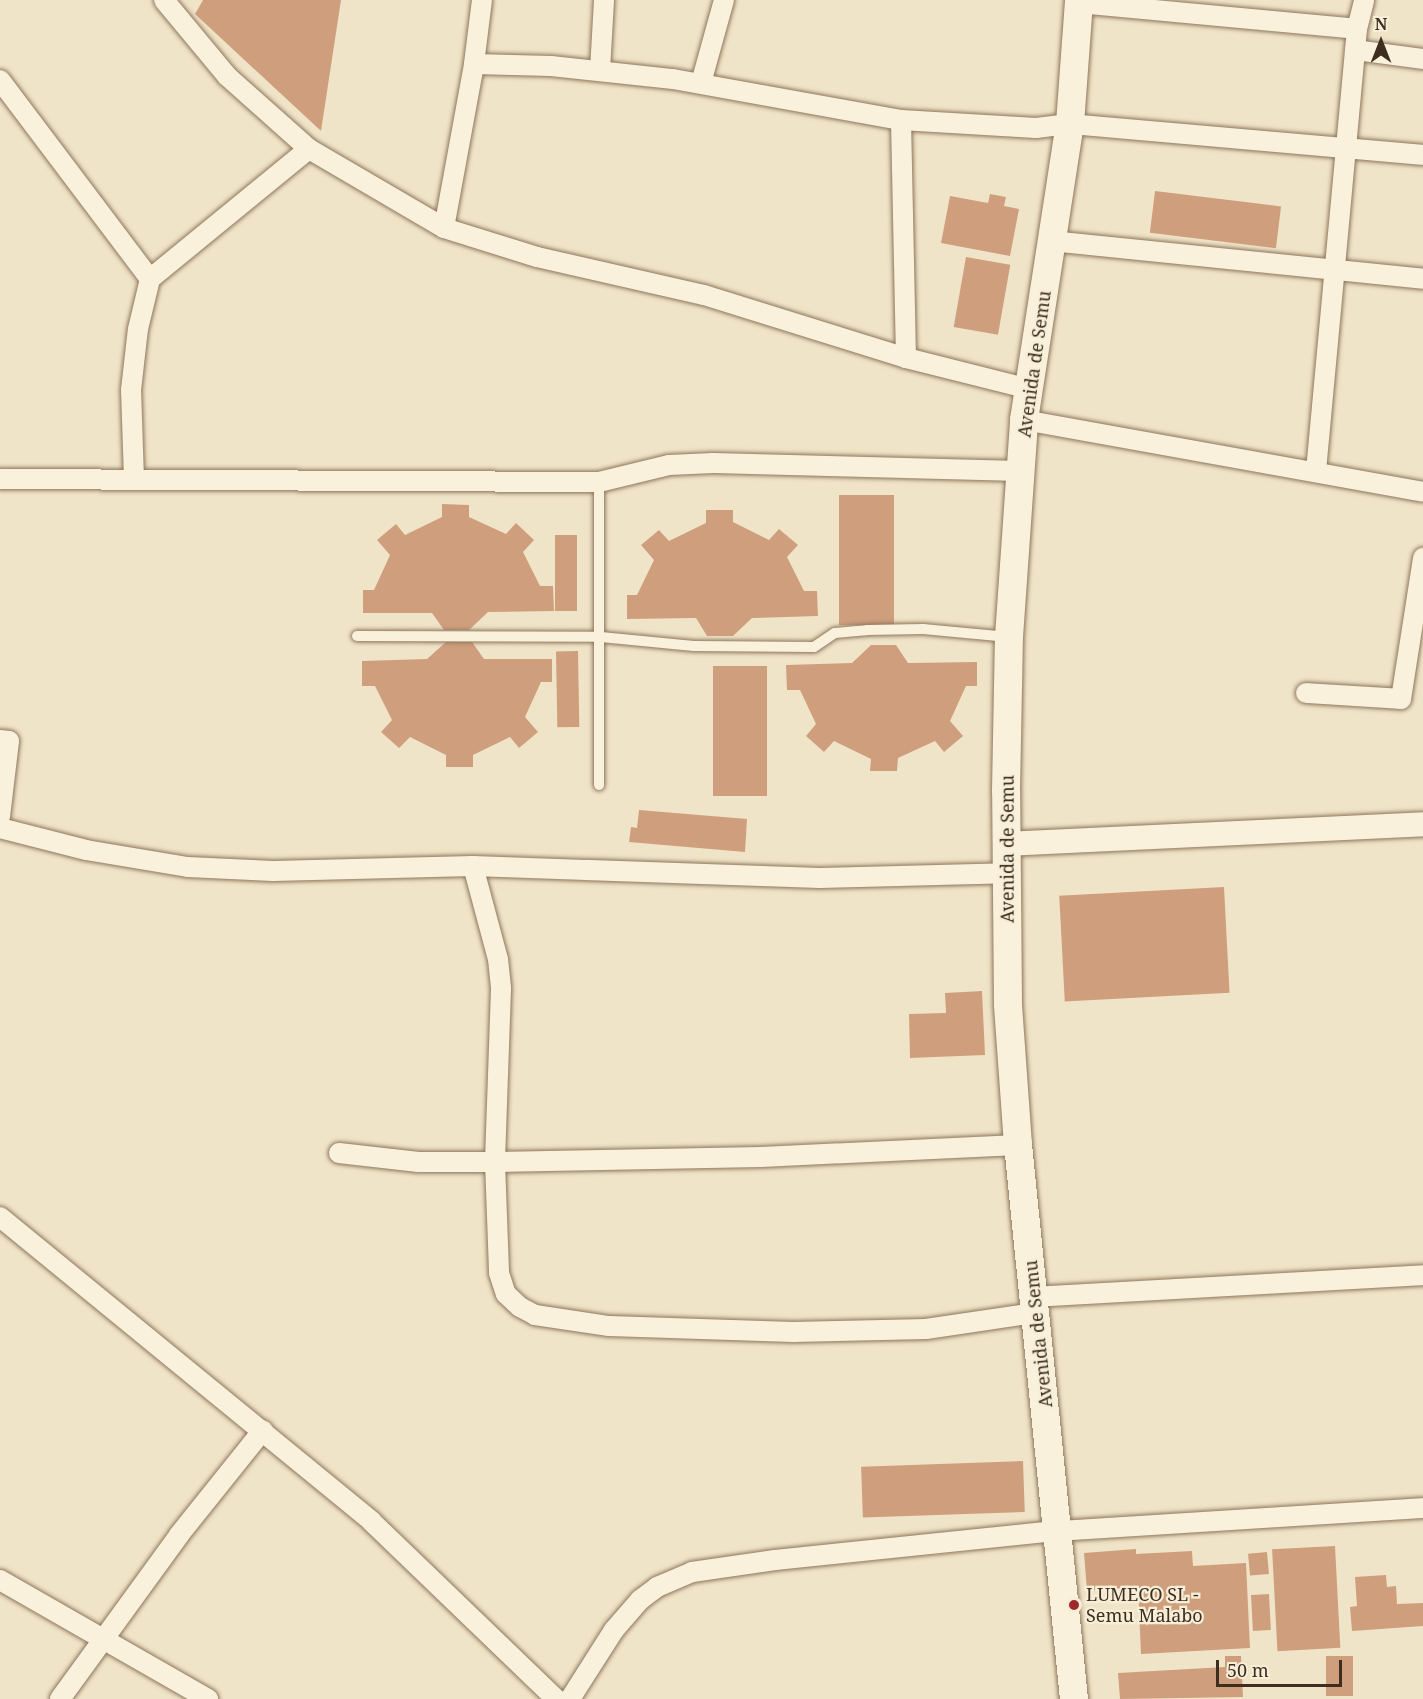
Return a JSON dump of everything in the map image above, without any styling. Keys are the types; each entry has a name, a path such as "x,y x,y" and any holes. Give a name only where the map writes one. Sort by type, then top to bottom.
{"main road":[{"name":"Avenida de Semu","path":"1074,1699 1018,1145 1008,1004 1006,844 1009,637 1024,420 1070,124 1079,1"}],"street":[{"path":"164,0 227,76 309,149 444,228 537,257 704,295 906,358 1029,389"},
{"path":"444,228 474,64 482,0"},
{"path":"600,70 604,0"},
{"path":"701,83 724,0"},
{"path":"1316,471 1348,148 1357,29 1364,0"},
{"path":"1079,1 1357,29"},
{"path":"1355,50 1423,59"},
{"path":"474,64 600,70 701,83 901,120 1036,128 1070,124 1423,155"},
{"path":"0,80 150,279"},
{"path":"901,120 906,358"},
{"path":"134,479 130,390 150,279 309,149"},
{"path":"1051,241 1336,272 1423,279"},
{"path":"1024,420 1423,492"},
{"path":"0,479 598,482 669,465 713,463 1020,471"},
{"path":"1306,693 1401,699 1423,558"},
{"path":"0,740 9,741 0,816"},
{"path":"1006,844 1423,824"},
{"path":"0,828 86,850 188,867 273,871 473,866 820,878 1006,873"},
{"path":"473,866 498,959 501,989 495,1162 499,1273 506,1294 535,1315 609,1326 804,1332 958,1326 1034,1305 1423,1275"},
{"path":"339,1153 418,1162 495,1162 761,1157 1018,1145"},
{"path":"0,1217 371,1521 556,1699"},
{"path":"60,1699 262,1430"},
{"path":"570,1699 614,1630 640,1600 674,1578 775,1560 1058,1531 1423,1508"},
{"path":"0,1580 208,1699"}],"lane":[{"path":"598,482 601,637 598,785"},
{"path":"357,636 601,637 694,646 802,647 814,647 836,633 867,630 923,629 1009,637"}],"building":[{"path":"203,0 341,0 321,131 195,14"},
{"path":"1155,191 1281,206 1276,248 1150,233"},
{"path":"990,194 1006,197 1004,206 1019,209 1010,256 941,243 950,196 988,203"},
{"path":"966,257 1010,265 998,335 954,327"},
{"path":"839,495 894,495 894,625 839,625"},
{"path":"442,504 469,505 469,517 506,534 516,523 534,540 523,552 540,586 553,586 554,611 488,612 469,630 444,630 432,613 363,613 363,590 374,590 390,555 377,540 396,524 405,535 442,517"},
{"path":"706,510 733,510 733,522 769,540 779,529 798,545 787,557 804,591 817,591 818,616 752,618 733,636 707,636 696,618 627,619 627,595 637,595 654,560 641,545 659,530 669,541 706,523"},
{"path":"555,535 577,535 577,611 555,611"},
{"path":"446,642 472,642 484,659 552,659 552,682 541,682 525,717 538,732 519,748 510,737 473,755 473,767 446,767 446,755 410,737 399,748 381,732 392,720 375,686 362,686 362,661 427,659"},
{"path":"871,645 896,645 908,663 977,662 977,686 966,686 950,721 963,736 944,752 935,741 898,758 897,771 870,771 871,759 834,741 824,752 806,736 816,724 800,690 787,690 786,665 852,663"},
{"path":"556,651 578,651 579,727 557,727"},
{"path":"713,666 767,666 767,796 713,796"},
{"path":"639,810 747,819 745,852 629,842 631,827 637,828"},
{"path":"1224,887 1230,993 1065,1001 1059,896"},
{"path":"982,991 985,1055 910,1058 909,1014 946,1013 945,993"},
{"path":"1023,1461 1025,1512 863,1518 861,1467"},
{"path":"1335,1546 1340,1648 1277,1651 1272,1549"},
{"path":"1136,1549 1136,1554 1192,1551 1193,1566 1246,1563 1250,1648 1141,1654 1138,1587 1087,1591 1084,1553"},
{"path":"1267,1552 1269,1574 1250,1576 1248,1554"},
{"path":"1386,1575 1387,1587 1396,1586 1397,1604 1423,1603 1423,1626 1352,1631 1350,1607 1357,1606 1355,1577"},
{"path":"1269,1594 1271,1630 1253,1631 1251,1595"},
{"path":"1225,1656 1241,1656 1243,1697 1120,1699 1118,1673 1225,1667"},
{"path":"1326,1656 1353,1656 1353,1696 1326,1696"}],"place":[{"name":"LUMECO SL - Semu Malabo","path":"1074,1605"}]}
